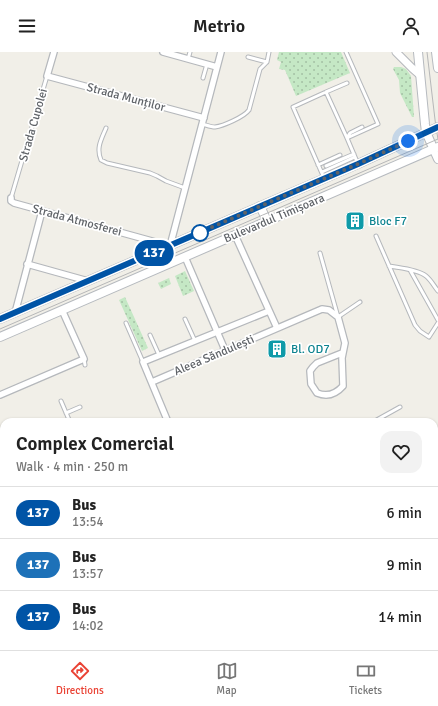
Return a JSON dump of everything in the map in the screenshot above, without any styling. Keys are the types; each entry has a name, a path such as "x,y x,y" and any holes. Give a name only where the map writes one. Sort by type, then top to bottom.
{"main road":[{"path":"418,52 426,132 435,148 438,159"},
{"path":"437,56 438,68"},
{"name":"Bulevardul Timișoara","path":"0,319 260,206 356,158 438,127"},
{"name":"Bulevardul Timișoara","path":"0,336 435,148"},
{"path":"260,206 267,221"}],"street":[{"name":"Strada Cupolei","path":"47,76 54,52"},
{"path":"163,52 217,67"},
{"path":"170,246 221,52"},
{"path":"396,52 420,75"},
{"name":"Strada Munților","path":"47,76 204,118"},
{"name":"Strada Atmosferei","path":"12,198 11,201 14,203 170,246"},
{"path":"15,313 42,211"},
{"path":"235,235 277,328"},
{"path":"185,257 225,350"},
{"path":"28,264 88,281"},
{"name":"Aleea Săndulești","path":"152,382 322,309 329,310 338,317"},
{"path":"0,395 85,362 62,310"},
{"name":"Aleea Săndulești","path":"143,362 269,311"},
{"path":"338,317 345,343 342,353 343,386 338,391 327,396 317,393 311,384 310,371 317,363 342,353"},
{"path":"143,362 166,418"}],"lane":[{"path":"190,52 190,59"},
{"path":"202,124 221,126 247,113 260,69 267,62 269,52"},
{"path":"346,52 378,124 347,138"},
{"path":"248,57 267,62"},
{"path":"203,78 207,64"},
{"name":"Strada Cupolei","path":"12,198 47,76"},
{"path":"323,175 293,107 347,83"},
{"path":"326,92 356,158 326,166"},
{"path":"347,138 350,133 362,127"},
{"path":"106,128 98,149 101,160 107,163 150,173 166,182 185,188"},
{"path":"318,165 340,155"},
{"path":"376,236 415,325 420,332 429,337 438,322 410,270"},
{"path":"320,253 338,317 360,302"},
{"path":"389,266 410,270 426,277 438,291"},
{"path":"185,319 195,341"},
{"path":"126,323 143,362"},
{"path":"150,334 160,355"},
{"path":"61,400 68,418"},
{"path":"66,413 80,407"},
{"path":"380,418 400,407"}],"green space":[{"path":"279,52 341,52 350,73 296,96 285,70 279,69 281,62 277,60"},
{"path":"394,67 406,69 411,76 414,117 412,117 400,93 399,80 393,69"},
{"path":"185,271 194,291 183,296 175,276"},
{"path":"169,278 171,284 161,289 158,283"},
{"path":"125,297 148,348 142,351 119,300"}],"tram line":[{"path":"427,52 438,139"},
{"path":"0,329 438,139"}],"bus line":[{"name":"137","path":"0,319 358,164 438,127"}],"place":[{"name":"Bloc F7","path":"355,221"},
{"name":"Bl. OD7","path":"277,349"}],"route":[{"path":"200,233 196,234 408,141"}]}
